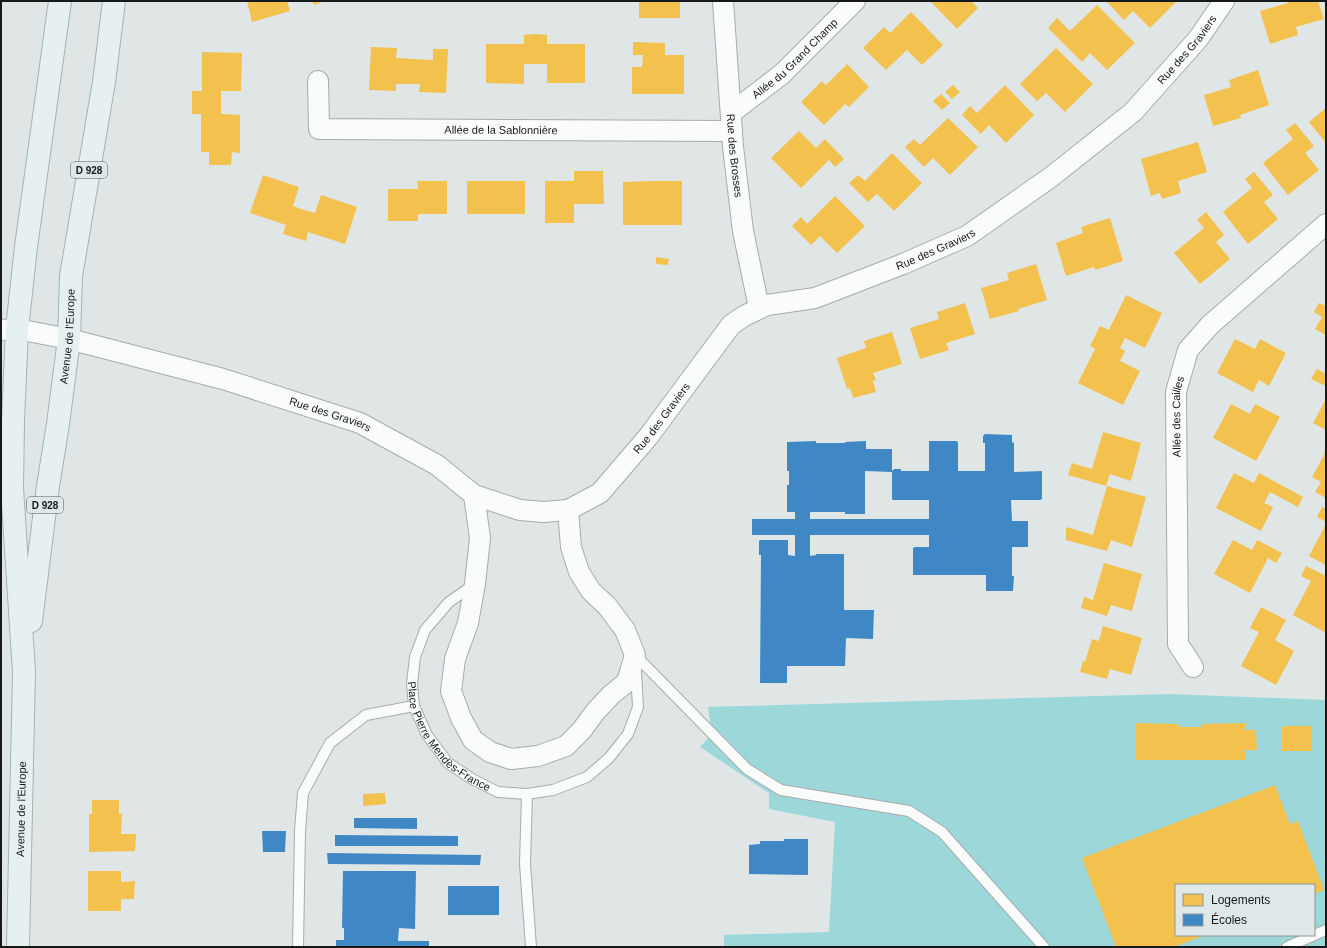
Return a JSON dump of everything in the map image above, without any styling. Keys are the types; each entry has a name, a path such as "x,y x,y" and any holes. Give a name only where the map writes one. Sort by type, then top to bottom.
{"main road":[{"name":"Avenue de l'Europe","path":"18,947 24,672 12,488 13,421 9,330 26,247 60,1"},
{"name":"Avenue de l'Europe","path":"24,672 69,339 71,276 104,82 114,1"}],"street":[{"name":"Rue des Brosses","path":"723,1 731,122 744,232 759,308"},
{"name":"Allée du Grand Champ","path":"731,122 782,74 855,1"},
{"name":"Rue des Graviers","path":"9,330 69,339 223,379 360,423 437,465 474,495 520,510 543,512 568,510 600,493 648,437 730,325 759,308 767,305 815,298 903,264 967,236 1051,177 1133,112 1198,39 1224,1"},
{"name":"Allée de la Sablonnière","path":"318,80 319,130 731,122"},
{"name":"Allée des Cailles","path":"1193,667 1178,644 1176,392 1188,350 1210,325 1326,224"},
{"name":"Place Pierre Mendès-France","path":"474,495 480,538 475,584 468,623 454,659 451,691 461,718 473,740 490,752 512,759 538,756 566,746 582,730 595,712 611,695 627,682 635,655 625,630 607,606 592,591 579,572 571,547 568,510"}],"lane":[{"name":"Place Pierre Mendès-France","path":"475,584 449,602 425,630 415,657 412,684 414,706 427,735 448,763 498,792 527,794 554,790 586,777 609,758 628,734 638,707 635,655"},
{"path":"635,655 747,769 781,790 909,811 942,832 1044,947"},
{"path":"298,947 300,831 303,793 330,743 366,715 414,706"},
{"path":"527,794 525,864 531,947"},
{"path":"1315,935 1326,930"},
{"path":"1287,947 1312,936"}],"shaded area":[{"path":"1170,694 1326,700 1326,947 724,947 724,935 829,932 835,822 769,809 769,793 700,747 712,734 708,707"}],"building: Logements":[{"path":"247,1 287,1 290,11 252,22"},
{"path":"312,1 325,1 314,5"},
{"path":"639,1 680,1 680,18 639,18"},
{"path":"930,1 971,1 978,8 957,29"},
{"path":"1106,1 1177,1 1150,28 1133,11 1124,20"},
{"path":"1287,1 1318,1 1324,19 1296,27 1298,35 1270,44 1260,11 1288,3"},
{"path":"1097,5 1135,43 1107,70 1090,53 1082,62 1048,28 1057,18 1070,31"},
{"path":"911,12 943,45 922,65 907,50 886,70 863,48 884,27 890,33"},
{"path":"524,35 547,35 547,44 585,44 585,83 547,83 547,64 524,64 524,84 486,83 486,44 524,44"},
{"path":"633,42 665,43 665,55 684,55 684,94 632,94 632,67 642,67 643,55 633,55"},
{"path":"371,47 397,48 396,58 433,60 433,49 448,49 446,93 419,92 420,84 396,84 396,91 369,90"},
{"path":"1056,48 1093,84 1065,112 1046,93 1037,101 1020,84"},
{"path":"202,52 242,53 241,91 221,91 221,114 240,115 240,153 232,152 231,165 209,165 209,152 201,152 201,114 192,114 192,91 202,91"},
{"path":"847,64 869,87 849,107 845,104 824,125 801,102 822,81 826,85"},
{"path":"1258,70 1269,105 1240,115 1241,118 1213,126 1204,95 1231,87 1229,80"},
{"path":"953,85 960,92 952,99 945,92"},
{"path":"1005,85 1034,115 1006,143 989,125 981,134 962,115 970,106 977,113"},
{"path":"941,94 950,103 942,110 933,101"},
{"path":"1326,108 1326,143 1309,122"},
{"path":"948,118 978,147 950,175 933,158 924,167 905,147 914,139 920,145"},
{"path":"1295,123 1314,146 1305,153 1319,170 1288,195 1263,163 1293,139 1286,130"},
{"path":"799,131 816,148 825,139 844,159 835,167 829,160 801,188 771,158"},
{"path":"1198,142 1207,172 1178,181 1181,193 1162,199 1160,193 1151,196 1141,159"},
{"path":"892,153 922,183 894,211 877,194 868,202 849,183 858,175 865,181"},
{"path":"574,171 603,171 604,204 574,204 574,223 545,223 545,181 574,181"},
{"path":"1254,172 1273,195 1264,202 1278,219 1248,244 1223,212 1252,188 1245,179"},
{"path":"263,175 299,187 293,206 304,210 315,213 321,195 357,207 345,244 308,232 306,241 283,234 286,225 250,213"},
{"path":"417,181 447,181 447,214 418,214 418,221 388,221 388,189 418,189"},
{"path":"467,181 525,181 525,214 467,214"},
{"path":"682,181 682,225 623,225 623,182"},
{"path":"835,196 865,226 837,253 820,236 811,245 792,226 801,217 807,224"},
{"path":"1206,212 1224,235 1216,242 1230,259 1200,284 1174,253 1204,228 1197,220"},
{"path":"1110,218 1123,261 1095,270 1094,267 1066,276 1056,243 1083,233 1081,227"},
{"path":"656,257 669,259 668,265 656,264"},
{"path":"1036,264 1047,300 1018,309 1019,311 990,319 981,288 1009,280 1007,273"},
{"path":"1126,295 1162,313 1145,348 1125,338 1120,348 1125,351 1120,361 1140,371 1123,405 1078,383 1095,349 1090,346 1100,326 1109,330"},
{"path":"965,303 975,334 946,343 949,350 920,359 910,328 939,319 937,312"},
{"path":"1319,303 1326,306 1326,335 1315,329 1322,317 1314,312"},
{"path":"892,332 902,364 873,373 876,380 873,381 876,392 853,398 850,388 847,389 837,358 866,348 864,341"},
{"path":"1235,339 1255,349 1260,339 1286,353 1269,386 1259,380 1253,392 1217,373"},
{"path":"1317,369 1326,374 1326,386 1311,379"},
{"path":"1326,399 1326,430 1313,423"},
{"path":"1231,404 1250,414 1255,404 1280,417 1256,461 1213,438"},
{"path":"1103,432 1141,443 1131,481 1110,474 1106,486 1068,475 1072,463 1092,469"},
{"path":"1326,448 1326,498 1315,492 1321,482 1312,477 1325,453"},
{"path":"1234,473 1254,483 1259,473 1303,497 1298,507 1270,492 1264,503 1273,507 1261,531 1216,508"},
{"path":"1107,486 1146,497 1132,547 1111,540 1107,551 1066,540 1066,527 1093,535"},
{"path":"1322,507 1326,509 1326,522 1317,517"},
{"path":"1326,524 1326,565 1309,556"},
{"path":"1233,540 1252,550 1257,540 1282,553 1276,563 1268,558 1250,593 1214,574"},
{"path":"1104,563 1142,574 1132,611 1111,605 1107,616 1081,608 1084,597 1093,600"},
{"path":"1306,566 1326,576 1326,633 1293,615 1311,581 1301,576"},
{"path":"1261,607 1286,620 1275,640 1294,651 1276,685 1241,666 1259,632 1250,628"},
{"path":"1103,626 1142,638 1131,675 1110,669 1107,679 1080,672 1083,661 1085,662 1092,639 1099,641"},
{"path":"1136,723 1179,724 1179,727 1202,727 1202,724 1245,723 1245,730 1256,730 1257,750 1245,750 1245,760 1136,760"},
{"path":"1282,726 1312,726 1312,751 1282,751"},
{"path":"1275,785 1290,824 1298,821 1324,890 1315,894 1315,884 1175,884 1175,936 1202,936 1174,947 1116,947 1082,858"},
{"path":"385,793 386,804 363,806 363,794"},
{"path":"92,800 119,800 119,814 122,814 121,834 136,834 135,851 89,852 89,814 92,814"},
{"path":"88,871 121,871 121,882 135,881 134,899 121,899 121,911 88,911"}],"building: Écoles":[{"path":"985,434 1012,435 1012,442 1014,443 1014,472 1042,471 1042,499 1011,500 1012,521 1028,521 1028,547 1012,547 1012,576 1014,576 1013,591 986,591 986,575 913,575 913,548 929,547 929,535 810,535 810,556 816,554 844,554 844,610 874,610 873,639 846,638 845,666 787,666 787,683 760,683 761,555 759,555 759,541 788,540 788,555 795,556 795,535 752,535 752,519 795,519 795,512 787,512 787,485 789,485 789,471 787,471 787,442 816,441 816,443 845,443 866,441 866,449 892,449 892,471 894,469 901,469 901,471 929,471 929,441 957,441 958,471 985,471 985,443 983,443 983,436","holes":["865,471 892,472 892,499 929,500 929,519 810,519 810,512 845,512 845,514 865,514"]},
{"path":"354,818 417,818 417,829 354,828"},
{"path":"262,831 286,831 285,852 263,852"},
{"path":"335,835 458,836 458,846 335,846"},
{"path":"784,839 808,839 808,875 749,874 749,845 760,844 760,841 784,841"},
{"path":"327,853 481,855 480,865 328,864"},
{"path":"343,871 416,871 415,929 399,928 398,941 429,941 429,947 336,947 336,940 344,940 344,928 342,928"},
{"path":"448,886 499,886 499,915 448,915"}]}
